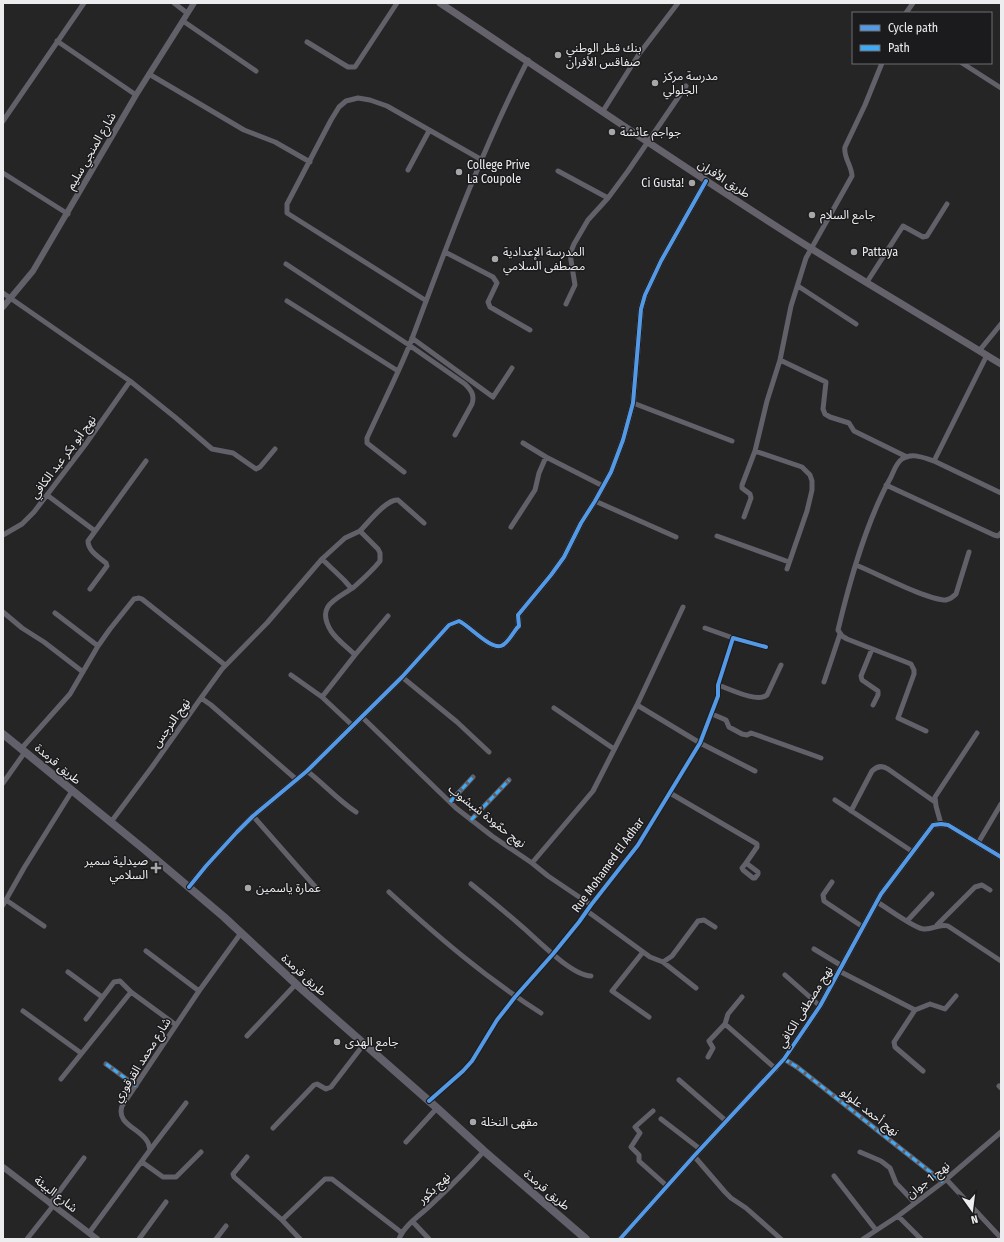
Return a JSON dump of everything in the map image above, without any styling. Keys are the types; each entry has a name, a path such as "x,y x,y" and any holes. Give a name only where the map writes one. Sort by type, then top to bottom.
{"main road":[{"name":"طريق الأفران","path":"440,3 528,60 706,181 812,249 1001,364"},
{"name":"طريق قرمدة","path":"3,734 189,887 484,1151 586,1239"}],"street":[{"path":"3,121 84,3"},
{"path":"174,3 187,13"},
{"name":"شارع المنجي سليم","path":"3,307 34,271 136,95 194,3"},
{"path":"307,42 348,67 355,67 397,3"},
{"path":"604,111 639,54 678,3"},
{"path":"907,12 913,3"},
{"path":"183,21 256,71"},
{"path":"57,41 136,95"},
{"path":"404,472 367,443 366,438 398,371 444,252 482,160 509,97 528,60"},
{"path":"744,517 751,500 751,496 743,489 742,485 755,451 767,401 780,360 791,306 806,258 852,176 852,169 844,152 845,147 865,105 882,64"},
{"path":"964,64 1001,88"},
{"path":"149,74 244,130 275,142 310,162"},
{"path":"566,304 575,285 571,268 570,254 574,244 588,220 608,198 648,143 686,86"},
{"path":"426,300 287,213 288,204 339,106 346,101 358,98 370,100 387,106 482,160"},
{"path":"408,170 429,131"},
{"path":"558,171 608,198"},
{"path":"3,173 68,214"},
{"path":"189,887 206,866 253,816 307,771 353,726 402,677 445,628 457,621 462,622 491,645 498,646 504,644 519,626 518,614 564,557 581,523 612,472 623,440 633,403 641,309 645,295 661,261 706,181"},
{"path":"867,282 904,226 923,237 927,236 947,204"},
{"path":"444,252 493,276 497,283 488,302 490,307 530,330"},
{"path":"286,264 409,345 470,389 474,399 455,435"},
{"path":"798,286 856,324"},
{"path":"3,293 130,381 212,449 233,453 256,469 260,467 274,449"},
{"path":"287,301 398,371"},
{"path":"979,351 1001,324"},
{"path":"412,338 493,397 512,368"},
{"path":"934,461 987,355"},
{"path":"780,360 826,382 823,409 825,414 849,423 854,430 907,456 917,456 934,461 1001,493"},
{"name":"نهج أبو بكر عبد الكافي","path":"3,535 22,524 47,495 85,445 130,381"},
{"path":"633,403 732,441"},
{"path":"523,443 546,457 603,486"},
{"path":"755,451 802,468 810,475 812,481 812,490 787,569"},
{"path":"824,682 840,634 838,630 856,565 871,521 886,485 898,462 907,456"},
{"path":"511,527 534,490 546,457"},
{"path":"90,589 107,566 106,563 88,547 88,541 146,461"},
{"path":"886,485 994,535 998,536 1001,533"},
{"path":"47,495 95,532"},
{"path":"201,698 225,665 267,623 322,559 345,538 360,531 389,502 395,499 398,500 424,523"},
{"path":"595,501 676,536"},
{"path":"355,655 331,631 326,609 334,600 351,588 377,565 380,559 378,549 360,531"},
{"path":"717,536 789,562"},
{"path":"856,565 917,592 945,600 952,599 956,594 969,552"},
{"path":"322,559 351,588"},
{"path":"3,783 23,750 70,694 98,646 134,599 142,598 225,665"},
{"path":"532,863 593,791 637,705 683,607"},
{"path":"3,612 22,628 44,642 83,672"},
{"path":"55,613 98,646"},
{"path":"322,697 388,616"},
{"path":"705,628 733,638 766,647"},
{"path":"840,634 847,639 911,664 914,674 898,718 926,730"},
{"name":"Rue Mohamed El Adhar","path":"429,1101 459,1075 472,1061 497,1020 553,954 638,845 700,744 718,696 718,685 733,638"},
{"path":"872,649 861,676 862,680 878,691 878,695 873,705"},
{"path":"718,685 756,698 763,698 767,695 781,665"},
{"path":"291,675 322,697 353,726"},
{"path":"402,677 457,722 489,752"},
{"name":"نهج النرجس","path":"111,822 201,698 297,780"},
{"path":"637,705 700,744 755,772"},
{"path":"554,708 614,748"},
{"path":"712,714 726,720 729,727 742,734 746,735 751,733 821,758"},
{"name":"نهج حمّودة شبشوب","path":"362,717 450,802 471,820 590,905"},
{"path":"977,733 936,794 935,802 941,824 948,825 1001,857"},
{"path":"851,811 872,771 881,766 888,768 935,802"},
{"path":"307,771 319,780 344,804 356,812"},
{"path":"450,802 473,777"},
{"path":"471,820 509,780"},
{"path":"44,926 4,903 72,791"},
{"path":"670,793 757,844 757,847 746,863"},
{"path":"835,800 913,852"},
{"path":"978,843 1001,804"},
{"path":"253,816 318,890"},
{"name":"نهج مصطفى الكافي","path":"620,1239 700,1149 784,1059 820,1006 877,902 934,825 941,824"},
{"path":"832,882 823,895 824,902 862,927"},
{"path":"471,884 553,954 584,975 591,976"},
{"path":"936,926 975,887 982,885 990,890"},
{"path":"389,892 449,946 515,997 541,1013"},
{"path":"907,921 932,894"},
{"path":"877,902 923,929 941,925 948,926 1001,961"},
{"path":"587,911 650,957 663,962 696,988"},
{"path":"663,962 672,956 698,921 704,920 715,927"},
{"name":"شارع محمد القرقوري","path":"150,1150 147,1140 124,1121 121,1116 122,1106 199,991 241,933"},
{"path":"814,949 840,969 915,1010"},
{"path":"146,951 199,991"},
{"path":"643,952 612,991 649,1017"},
{"path":"68,972 102,997"},
{"path":"785,975 820,1006"},
{"path":"86,1019 114,982 120,981 131,992 176,1025"},
{"path":"247,1036 296,984"},
{"path":"61,1079 131,992"},
{"path":"924,1071 895,1047 894,1042 915,1010 930,1004 945,1009 956,996"},
{"path":"708,1057 712,1048 709,1041 725,1024 728,1014 742,997"},
{"path":"23,1011 81,1053"},
{"path":"725,1024 776,1069"},
{"path":"273,1128 314,1085 317,1084 326,1089 331,1087 364,1044"},
{"name":"نهج أحمد علولو","path":"784,1059 945,1180 1001,1238"},
{"path":"106,1064 136,1086"},
{"path":"679,1080 726,1121"},
{"path":"89,1233 186,1103"},
{"path":"406,1142 437,1108"},
{"path":"652,1111 635,1127 640,1133 631,1147 639,1155 639,1161 667,1186"},
{"path":"661,1119 700,1149"},
{"name":"نهج 1 جوان","path":"863,1239 898,1216 945,1180 1001,1132"},
{"name":"نهج بكور","path":"399,1239 402,1233 462,1176 484,1151"},
{"path":"142,1162 163,1177 176,1177 201,1152"},
{"path":"860,1152 890,1168 896,1183 915,1203"},
{"path":"694,1156 731,1198 746,1208 781,1239"},
{"path":"247,1157 233,1175 282,1220 300,1239"},
{"path":"27,1239 84,1158"},
{"name":"شارع البيئة","path":"3,1167 97,1239"},
{"path":"834,1176 876,1230"},
{"path":"282,1220 325,1179 332,1179 402,1233"},
{"path":"139,1239 166,1202"},
{"path":"898,1216 921,1239"},
{"path":"413,1222 429,1239"},
{"path":"216,1239 226,1226"}],"marked path":[{"path":"450,802 473,777"},
{"path":"471,820 509,780"},
{"path":"784,1059 797,1067 943,1182"},
{"path":"106,1064 136,1086"}],"cycle path":[{"path":"189,887 237,832 253,816 307,771 402,677 449,625 459,621 487,642 498,646 503,645 519,626 518,615 564,557 581,523 611,472 623,440 633,403 641,309 645,295 661,261 706,181"},
{"path":"429,1101 472,1061 497,1020 579,922 638,845 700,743 718,696 718,685 733,638 766,647"},
{"path":"620,1239 784,1059 820,1006 881,894 933,825 948,825 1001,857"}],"place":[{"name":"بنك قطر الوطني صفاقس الأفران","path":"558,55"},
{"name":"مدرسة مركز الجلولي","path":"655,83"},
{"name":"جواجم عائشة","path":"612,132"},
{"name":"College Prive La Coupole","path":"459,172"},
{"name":"Ci Gusta!","path":"692,183"},
{"name":"جامع السلام","path":"812,215"},
{"name":"Pattaya","path":"854,252"},
{"name":"المدرسة الإعدادية مصطفى السلامي","path":"495,259"},
{"name":"صيدلية سمير السلامي","path":"156,868"},
{"name":"عمارة ياسمين","path":"248,888"},
{"name":"جامع الهدى","path":"337,1042"},
{"name":"مقهى النخلة","path":"473,1122"}]}
